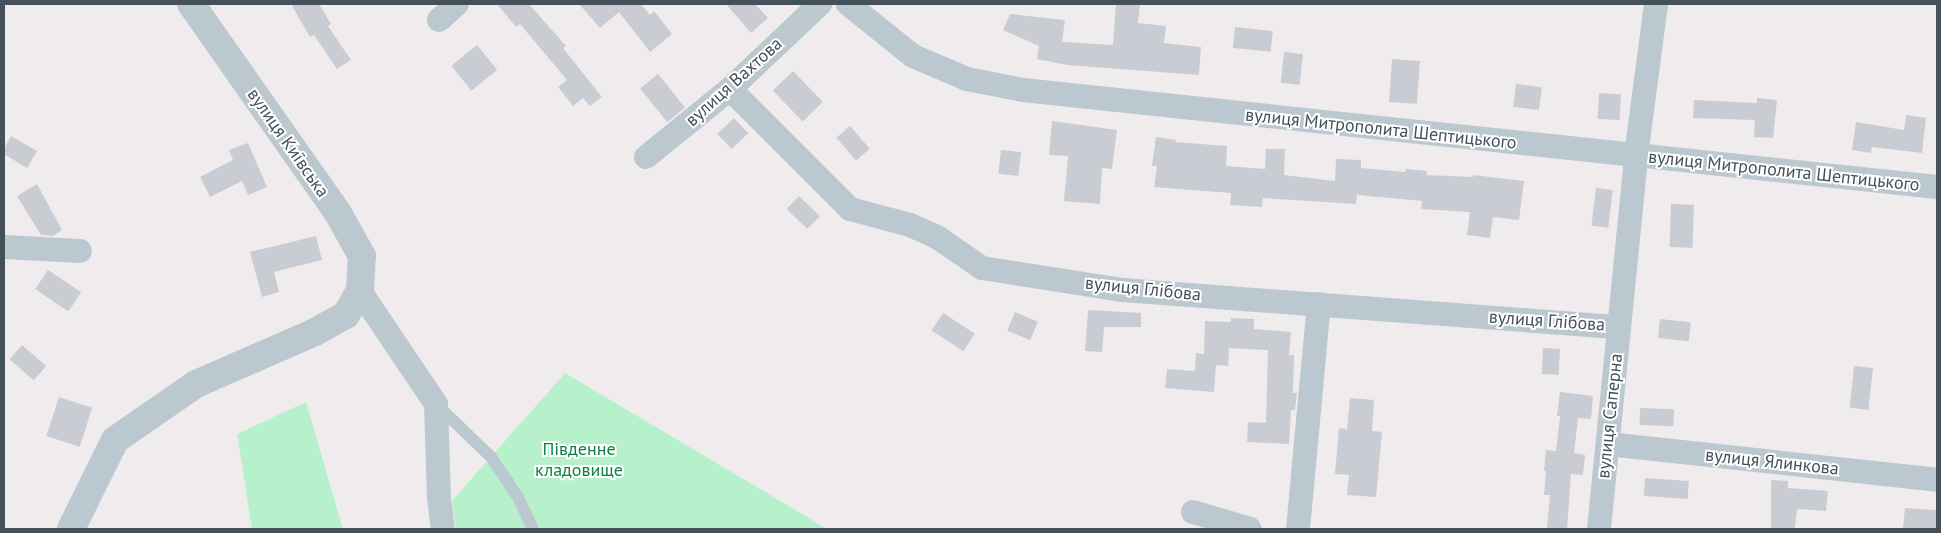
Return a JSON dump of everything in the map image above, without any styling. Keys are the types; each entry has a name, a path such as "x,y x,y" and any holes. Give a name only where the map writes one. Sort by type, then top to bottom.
{"street":[{"name":"вулиця Київська","path":"191,4 338,213 362,256 360,291"},
{"path":"439,20 457,4"},
{"name":"вулиця Вахтова","path":"646,158 730,89 820,4"},
{"name":"вулиця Митрополита Шептицького","path":"848,4 913,56 967,79 1023,90 1937,187"},
{"name":"вулиця Саперна","path":"1599,529 1636,156 1656,4"},
{"name":"вулиця Глібова","path":"730,89 850,208 910,225 937,237 982,268 1123,290 1619,327"},
{"path":"4,247 80,251"},
{"path":"71,529 114,440 196,384 315,332 346,315 360,291 436,404 439,498 443,529"},
{"path":"1298,529 1319,304"},
{"name":"вулиця Ялинкова","path":"1608,444 1937,480"},
{"path":"1193,512 1250,529"}],"lane":[{"path":"436,404 491,457 518,497 533,529"}],"green space":[{"name":"Південне кладовище","path":"565,373 827,529 456,529 452,501"},
{"path":"306,402 343,529 252,529 237,434"}],"building":[{"path":"291,4 319,4 331,24 328,26 351,60 337,69 314,35 310,37"},
{"path":"497,4 529,4 566,46 563,48 602,97 590,106 583,98 573,106 558,87 567,80 520,24 516,27"},
{"path":"579,4 641,4 650,15 654,11 672,34 650,52 619,12 600,28"},
{"path":"726,4 755,4 768,18 751,33"},
{"path":"1116,4 1140,4 1138,23 1166,26 1164,43 1201,47 1199,75 1067,65 1037,59 1039,46 1003,30 1010,14 1065,20 1062,42 1113,45"},
{"path":"1235,27 1273,31 1271,52 1233,48"},
{"path":"477,45 497,70 471,91 451,66"},
{"path":"1284,52 1303,54 1300,85 1281,83"},
{"path":"1392,59 1420,61 1417,104 1389,102"},
{"path":"793,71 823,102 803,121 773,90"},
{"path":"658,74 685,107 667,122 640,88"},
{"path":"1516,84 1542,87 1539,110 1513,107"},
{"path":"1599,93 1621,94 1620,120 1598,119"},
{"path":"1757,98 1777,100 1773,138 1754,137 1755,120 1693,118 1694,100 1757,103"},
{"path":"1906,115 1926,118 1922,153 1872,147 1871,153 1852,150 1856,122 1904,130"},
{"path":"734,118 748,133 732,149 717,134"},
{"path":"1052,121 1117,130 1112,169 1102,168 1100,204 1064,201 1068,156 1049,155"},
{"path":"850,126 870,149 856,160 836,138"},
{"path":"11,136 37,151 27,168 4,154 4,149"},
{"path":"1156,137 1176,140 1175,142 1227,146 1226,166 1265,169 1266,149 1285,149 1284,175 1335,181 1336,159 1361,160 1361,168 1405,172 1406,169 1427,171 1426,175 1473,177 1473,175 1524,181 1519,220 1493,217 1490,238 1467,235 1470,212 1421,209 1422,201 1357,195 1356,204 1263,198 1262,207 1230,205 1231,193 1154,187 1157,166 1152,166"},
{"path":"248,143 267,187 248,195 242,181 210,197 200,177 233,160 229,150"},
{"path":"1001,150 1021,152 1018,176 998,174"},
{"path":"37,184 62,230 53,236 41,235 17,196"},
{"path":"1596,188 1613,190 1608,228 1591,226"},
{"path":"799,196 820,216 807,229 786,209"},
{"path":"1671,204 1694,205 1692,248 1669,247"},
{"path":"316,236 322,260 274,272 279,292 262,297 250,252"},
{"path":"48,270 81,292 68,311 35,289"},
{"path":"1088,310 1141,313 1141,327 1104,327 1102,352 1085,351"},
{"path":"1015,312 1038,322 1030,340 1007,330"},
{"path":"943,313 975,334 963,351 932,331"},
{"path":"1231,318 1254,319 1254,329 1291,332 1289,355 1294,355 1293,393 1297,393 1295,410 1291,410 1289,444 1247,442 1248,422 1266,423 1268,350 1229,348 1228,366 1216,365 1214,392 1165,388 1167,369 1195,371 1196,353 1204,354 1205,321 1231,322"},
{"path":"1660,319 1691,322 1689,341 1658,338"},
{"path":"22,345 46,366 34,380 10,359"},
{"path":"1543,348 1560,349 1559,375 1542,374"},
{"path":"1854,366 1873,368 1869,410 1850,408"},
{"path":"1560,392 1593,396 1591,419 1578,418 1574,453 1585,455 1583,475 1571,474 1567,529 1547,529 1550,495 1544,495 1546,471 1544,471 1546,450 1556,451 1560,416 1557,416"},
{"path":"59,397 92,408 80,447 46,436"},
{"path":"1350,398 1374,400 1372,431 1382,432 1376,497 1347,495 1349,475 1335,474 1339,428 1347,429"},
{"path":"1640,408 1674,409 1673,426 1639,425"},
{"path":"1645,478 1689,481 1688,499 1644,496"},
{"path":"1771,480 1788,481 1788,488 1828,491 1826,511 1797,509 1795,529 1771,529"},
{"path":"1905,508 1937,510 1937,529 1903,529"}]}
